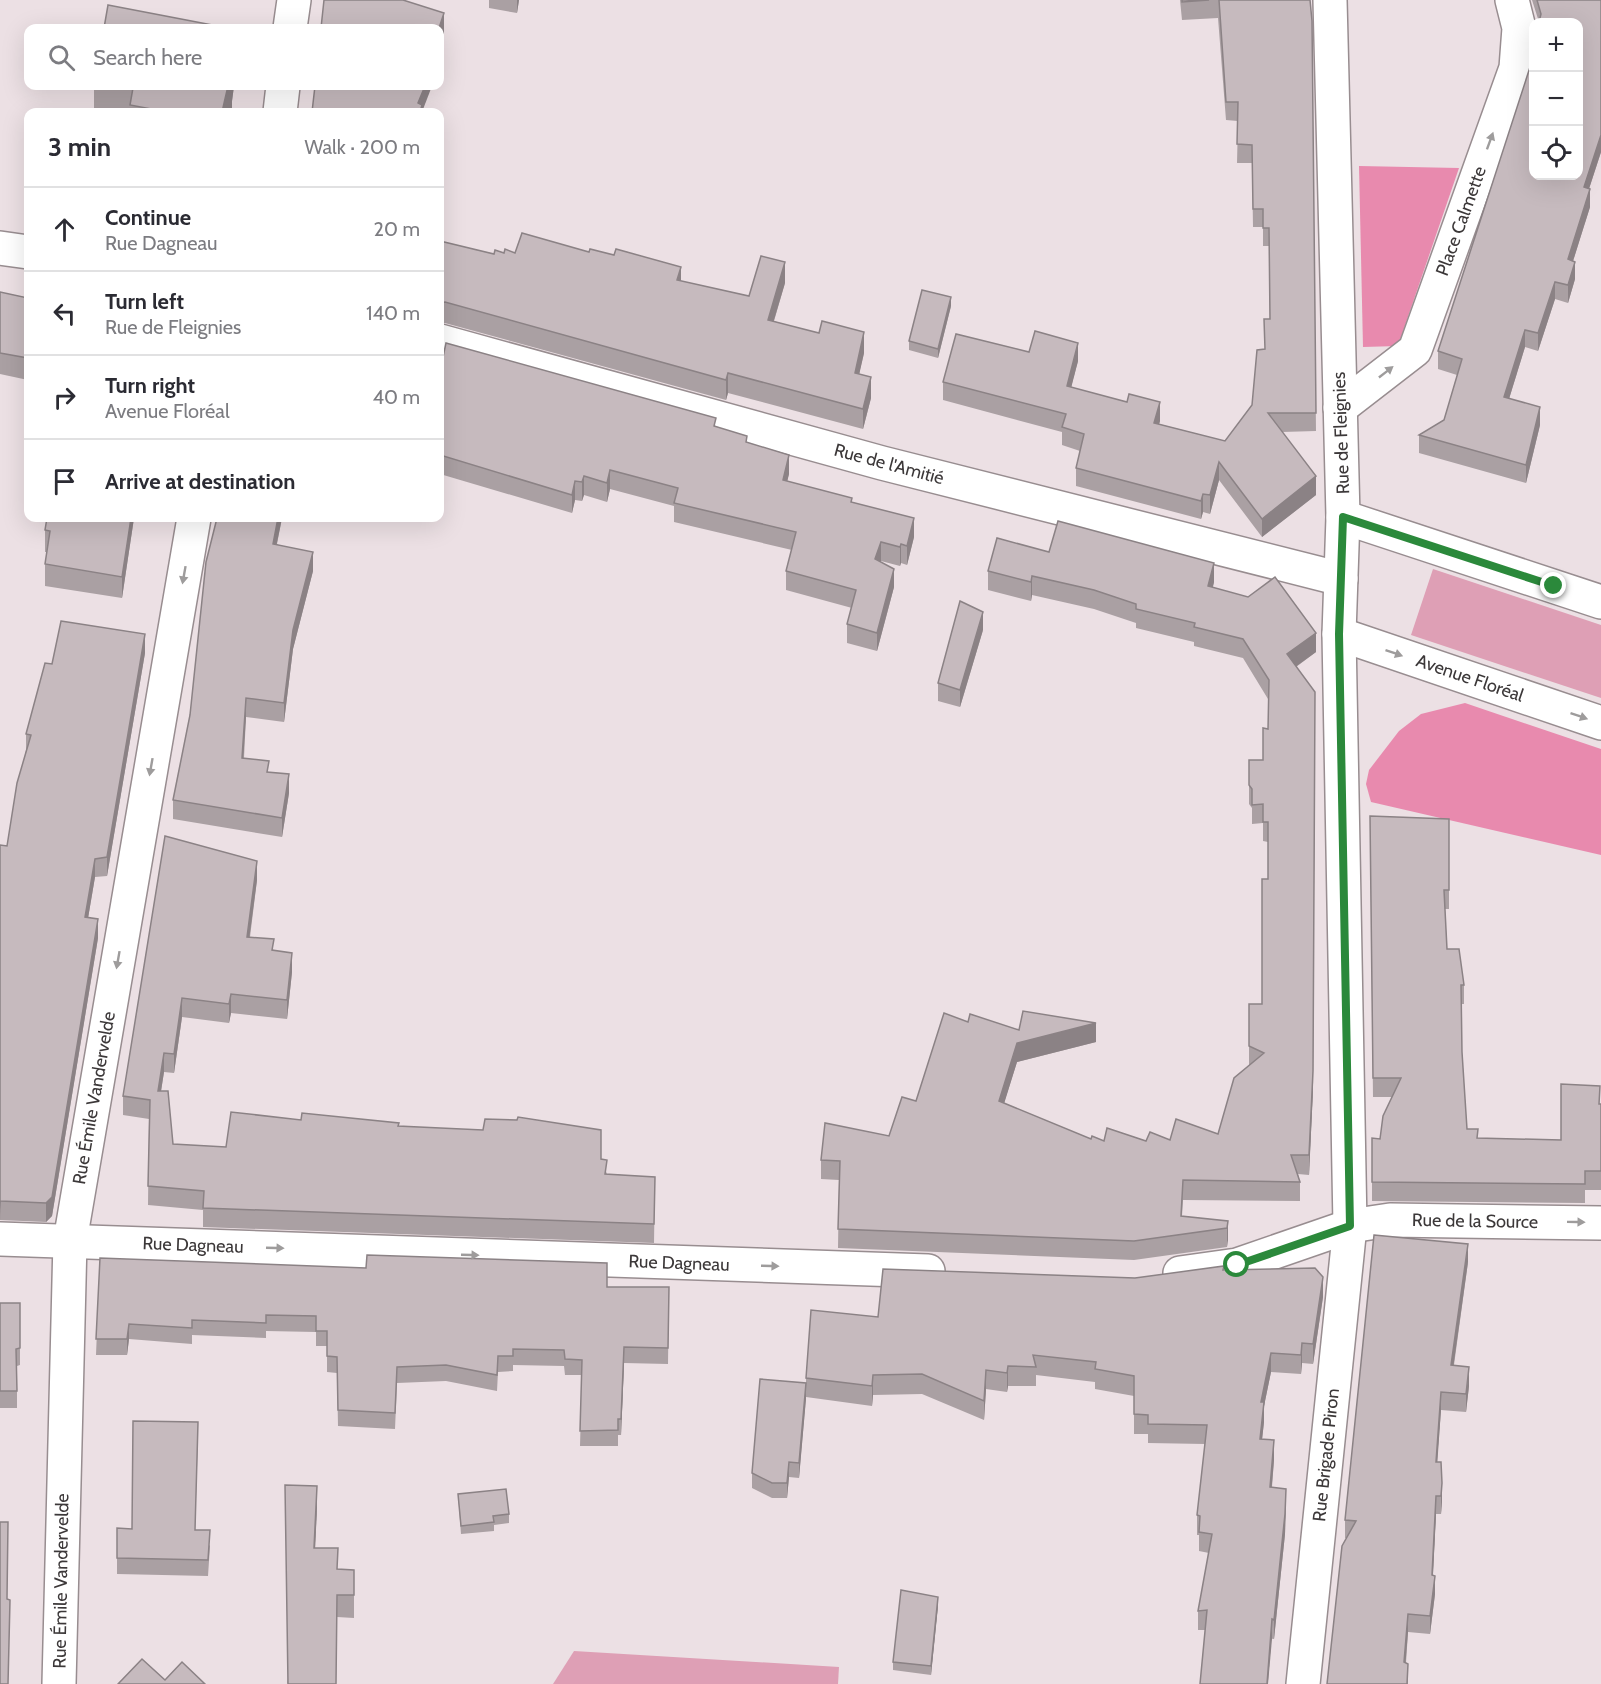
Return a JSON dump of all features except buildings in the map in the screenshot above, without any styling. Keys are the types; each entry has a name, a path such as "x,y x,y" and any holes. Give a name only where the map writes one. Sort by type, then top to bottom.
{"street":[{"path":"291,24 294,0"},
{"name":"Rue de Fleignies","path":"1330,0 1343,517 1339,634 1350,1226"},
{"name":"Place Calmette","path":"1340,408 1415,350 1516,68 1519,28 1512,0"},
{"path":"280,108 283,90"},
{"path":"0,248 24,251"},
{"name":"Rue de l'Amitié","path":"444,342 882,463 1341,579"},
{"path":"1343,517 1601,602"},
{"name":"Rue Émile Vandervelde","path":"59,1684 70,1241 193,522"},
{"name":"Avenue Floréal","path":"1339,634 1601,723"},
{"name":"Rue de la Source","path":"1350,1226 1390,1220 1601,1223"},
{"path":"1147,1277 1237,1265 1350,1226"},
{"name":"Rue Brigade Piron","path":"1303,1684 1350,1226"},
{"name":"Rue Dagneau","path":"0,1239 956,1272"}],"shaded area":[{"path":"1359,166 1459,168 1398,346 1363,347"},
{"path":"1433,569 1601,625 1601,698 1411,635"},
{"path":"1465,703 1601,749 1601,855 1371,802 1366,784 1369,770 1399,731 1421,714"},
{"path":"574,1651 839,1667 838,1684 553,1684"}],"route":[{"path":"1237,1265 1350,1226 1339,634 1343,517 1554,586"}]}
